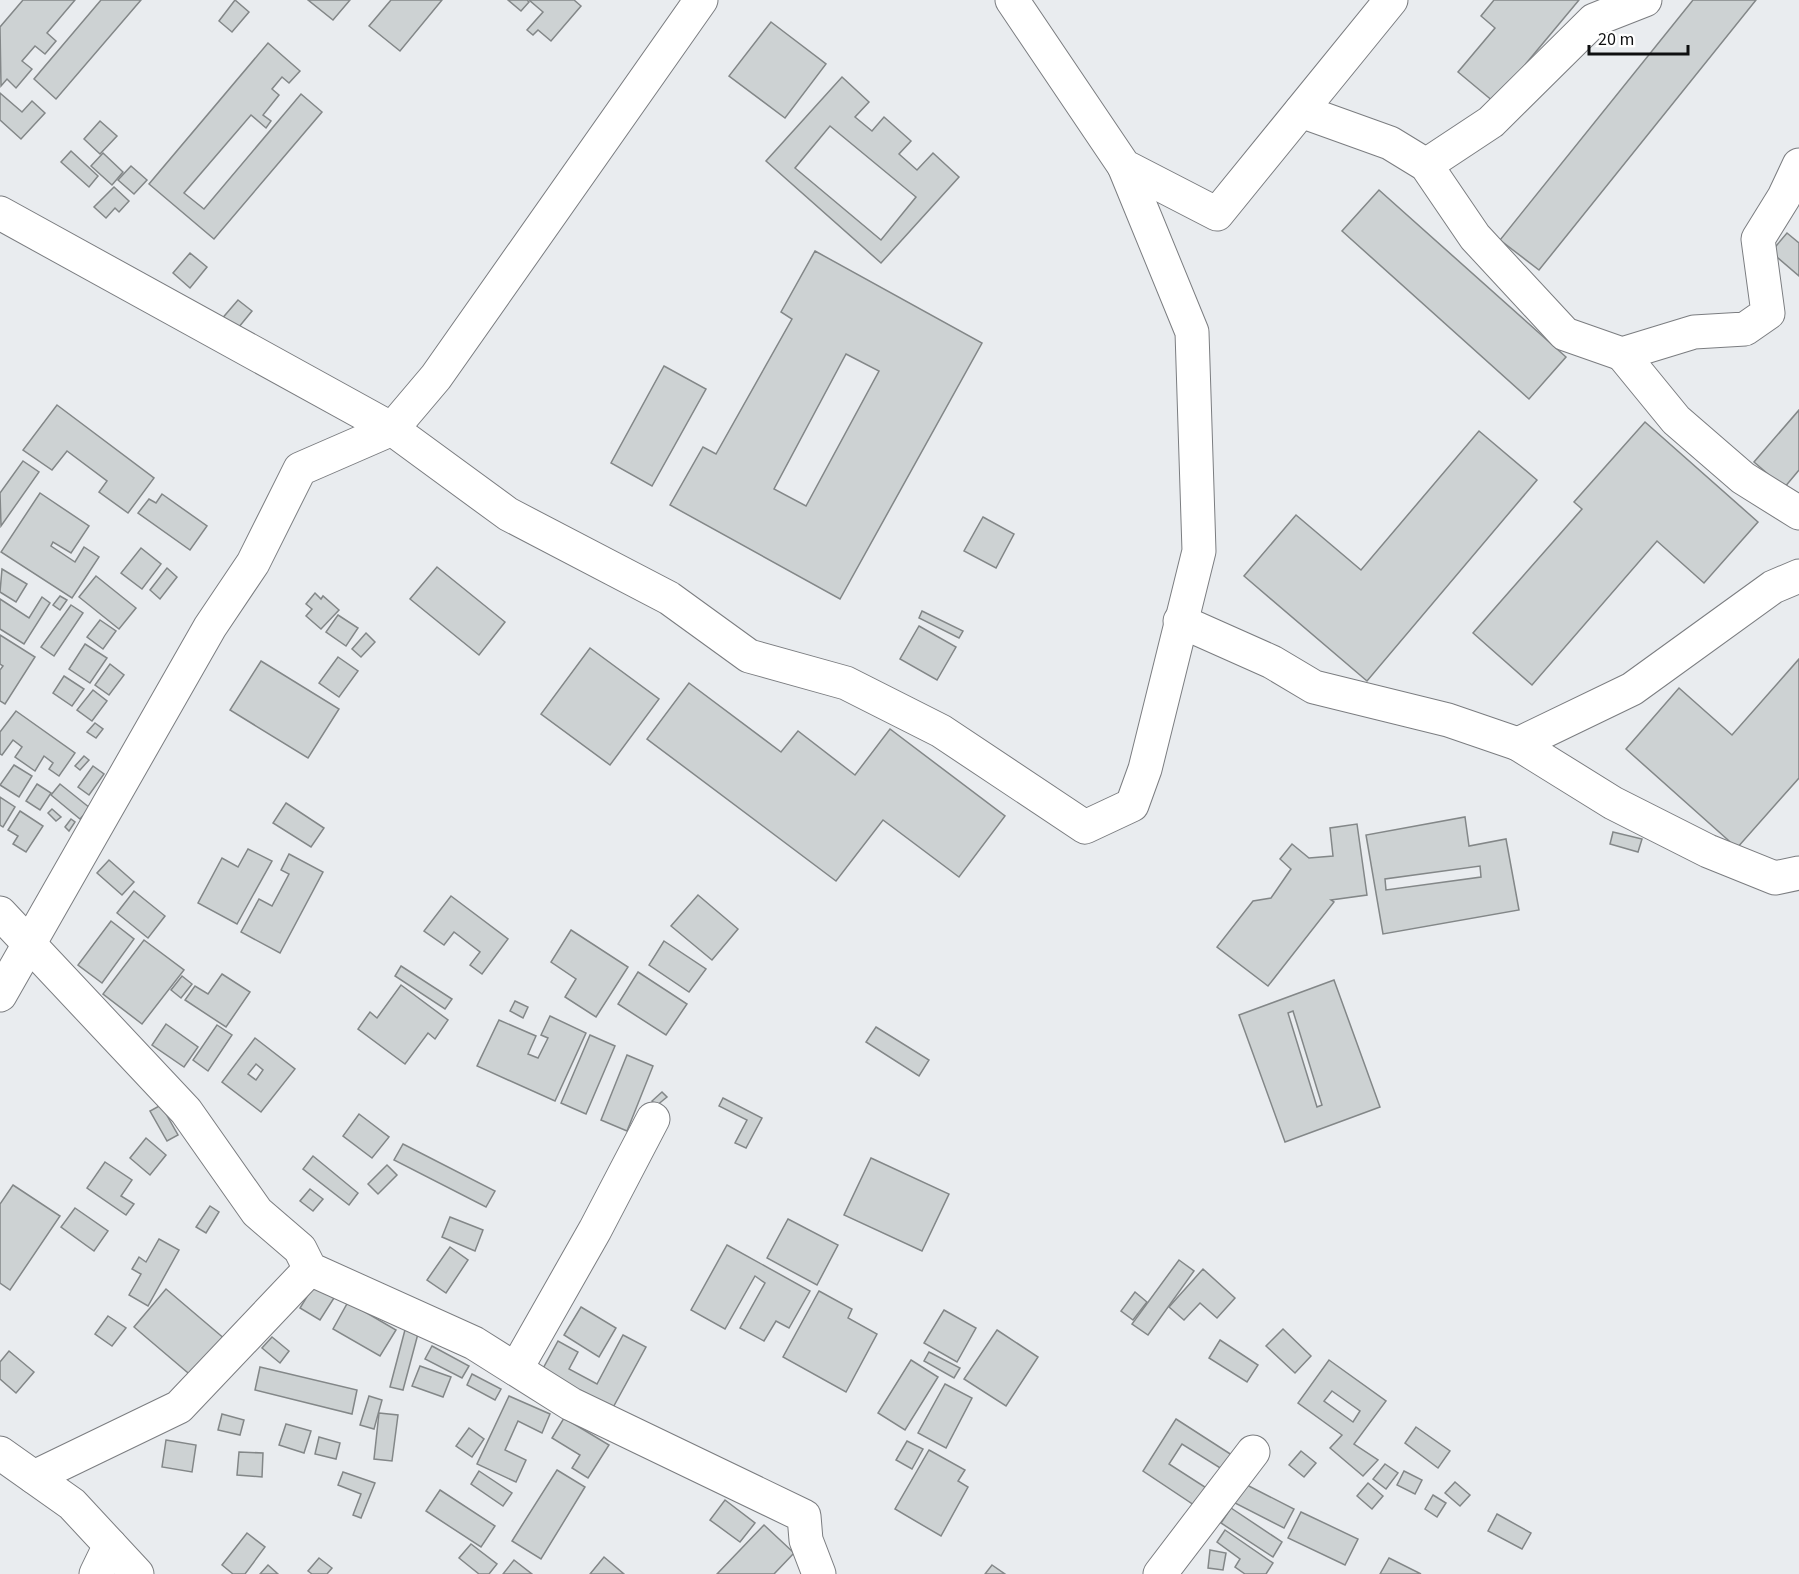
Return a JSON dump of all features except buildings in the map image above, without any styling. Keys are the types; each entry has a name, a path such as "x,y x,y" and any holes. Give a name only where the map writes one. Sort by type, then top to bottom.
{"street":[{"path":"0,995 31,946 210,627 253,563 300,469 392,429 435,377 701,0"},
{"path":"0,213 392,429 508,514 669,598 749,656 846,682 941,731 1085,827 1132,805 1145,769 1199,551 1192,332 1124,166 1012,0"},
{"path":"1124,166 1217,214 1391,0"},
{"path":"1426,165 1491,122 1594,20 1645,0"},
{"path":"1301,111 1390,143 1426,165 1475,237 1565,334 1622,354 1676,420 1743,478 1799,513"},
{"path":"1622,354 1694,332 1745,329 1768,313 1758,239 1784,197 1799,165"},
{"path":"1518,744 1632,689 1786,582 1799,552"},
{"path":"1180,621 1272,662 1314,687 1448,720 1518,744 1613,802 1708,851 1775,878 1799,873"},
{"path":"0,913 186,1111 257,1212 300,1250 310,1269 474,1342 571,1404 804,1515 806,1540 819,1574"},
{"path":"516,1369 595,1230 652,1119"},
{"path":"34,1477 179,1407 310,1269"},
{"path":"1160,1574 1253,1452"},
{"path":"0,1453 72,1504 137,1574"},
{"path":"96,1574 110,1545"}]}
